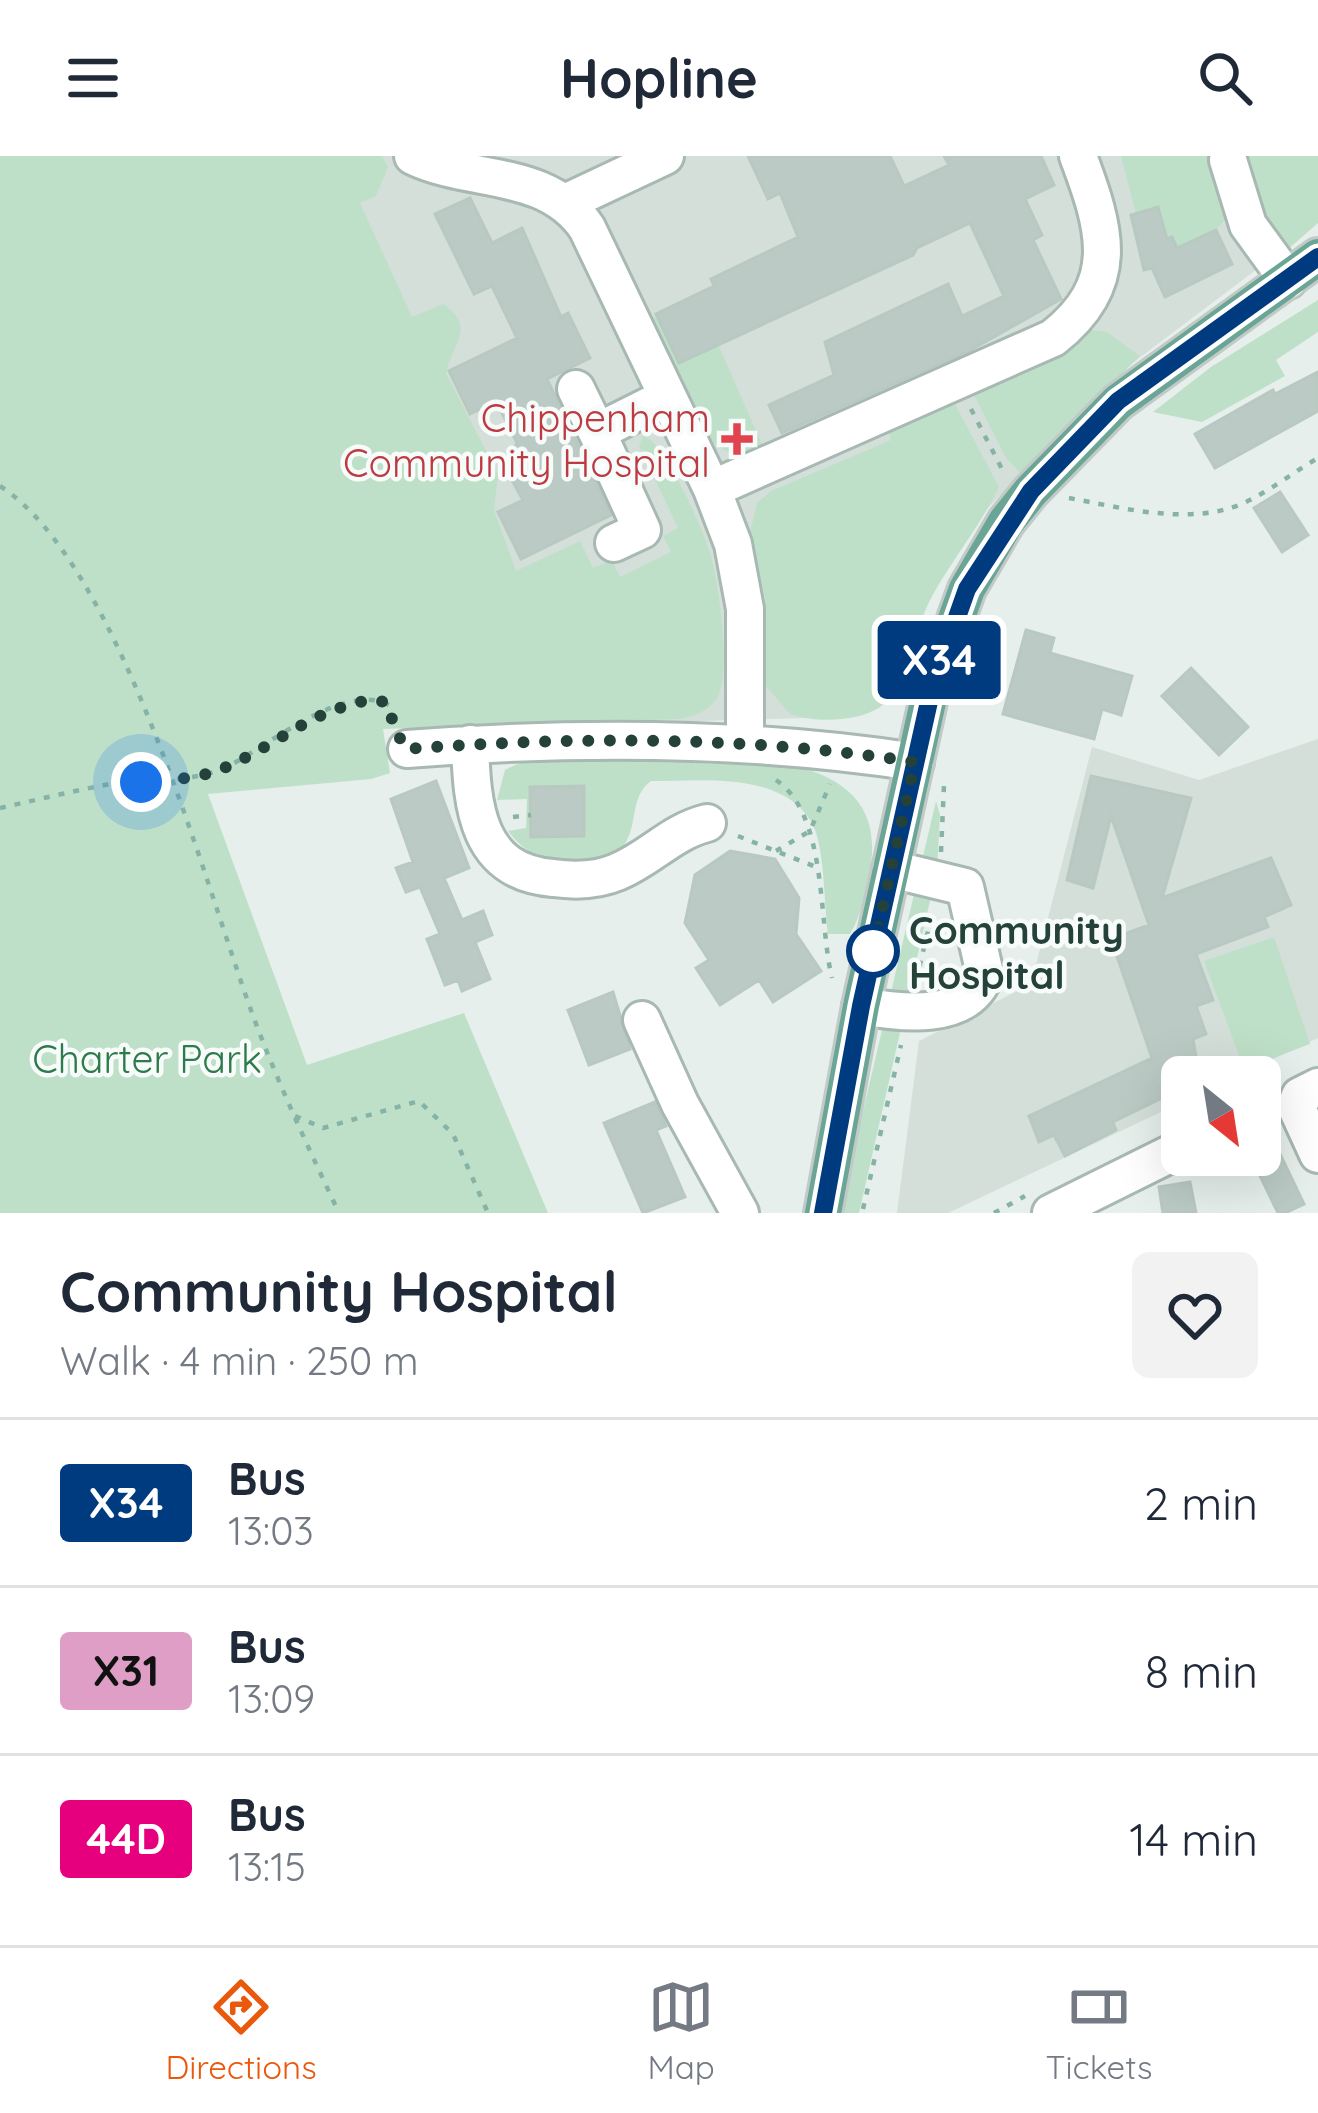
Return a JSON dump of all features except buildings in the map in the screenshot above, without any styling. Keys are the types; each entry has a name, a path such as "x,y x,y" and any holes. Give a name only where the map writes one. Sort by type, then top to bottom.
{"main road":[{"path":"823,1213 850,1001 930,764 941,655 967,589 1031,491 1118,401 1318,257"}],"street":[{"path":"413,156 529,185 566,202 598,250 712,489 733,544 745,609 746,742"},
{"path":"566,202 664,156"},
{"path":"712,489 1053,338 1090,303 1104,265 1100,226 1078,156"},
{"path":"1228,160 1248,224 1288,280"},
{"path":"576,389 641,530 614,544"},
{"path":"597,432 667,397"},
{"path":"407,749 470,744 746,742 930,764"},
{"path":"470,744 479,821 503,863 521,873 583,881 613,874 640,861 664,839 707,823"},
{"path":"850,1001 908,1013 960,1003 979,989 985,974 965,887 891,869"},
{"path":"642,1020 680,1104 740,1213"},
{"path":"1318,1087 1300,1096 1296,1106 1318,1154"},
{"path":"1052,1213 1161,1158"}],"path":[{"path":"959,380 995,462 1013,482 1031,491 1136,510 1198,512 1242,504 1318,458"},
{"path":"0,486 35,512 75,566 107,626 169,780 253,1016 339,1213"},
{"path":"0,808 226,767 309,717 377,699 389,705 394,729 407,749"},
{"path":"776,851 810,830 844,751"},
{"path":"863,1209 939,883 930,764"},
{"path":"763,775 782,783 810,830 827,955 850,1001"},
{"path":"707,823 816,867"},
{"path":"295,1116 309,1126 323,1128 419,1101 453,1134 488,1213"}],"shaded area":[{"name":"Chippenham Community Hospital","path":"315,156 1318,156 1318,223 1126,368 981,515 931,596 896,688 879,708 844,717 597,724 569,697"},
{"path":"1318,739 1318,1038 1280,1056 1161,1056 1161,1112 948,1213 897,1213 919,1041 1031,984 1092,747 1199,780"}],"green space":[{"name":"Charter Park","path":"0,156 382,156 388,167 376,196 360,203 412,317 443,304 459,321 460,337 446,373 498,474 494,510 516,571 580,541 593,568 612,560 620,577 671,552 663,536 678,528 639,446 643,435 662,453 683,489 711,556 720,606 722,684 706,709 679,719 383,729 390,773 371,779 208,794 307,1065 464,1013 548,1213 0,1213"},
{"path":"1121,156 1217,156 1228,217 1216,229 1177,248 1167,239 1158,207 1136,214"},
{"path":"1240,156 1318,156 1318,223 1286,251 1265,223"},
{"path":"1318,300 1318,332 1276,360 1285,376 1202,422 1153,412 1211,367"},
{"path":"657,316 718,344 764,449 734,453 707,437 650,320"},
{"path":"1086,329 1107,332 1140,356 1021,474 1006,458 974,395 1054,359"},
{"path":"955,404 999,487 927,606 895,690 880,707 860,716 823,720 790,714 766,686 765,597 750,532 757,503 771,491 891,440 889,432"},
{"path":"713,757 792,765 826,777 853,796 869,824 871,863 864,900 850,934 828,934 821,859 811,821 797,805 760,786 715,780 651,781 640,794 630,834 619,850 598,859 572,861 537,855 521,845 508,831 526,828 527,799 497,800 505,770 537,759"},
{"path":"936,801 940,815 937,870 859,1213 839,1213"},
{"path":"1274,937 1310,1044 1278,1056 1239,1056 1204,961"}],"bus line":[{"name":"X34","path":"823,1213 861,1006 932,688 967,589 1006,522 1118,401 1318,257"}],"place":[{"name":"Chippenham Community Hospital","path":"737,439"},
{"name":"Community Hospital","path":"873,951"}],"route":[{"path":"141,782 200,776 226,767 309,717 377,699 389,705 394,729 407,749 508,742 746,742 915,762 873,951"}]}
